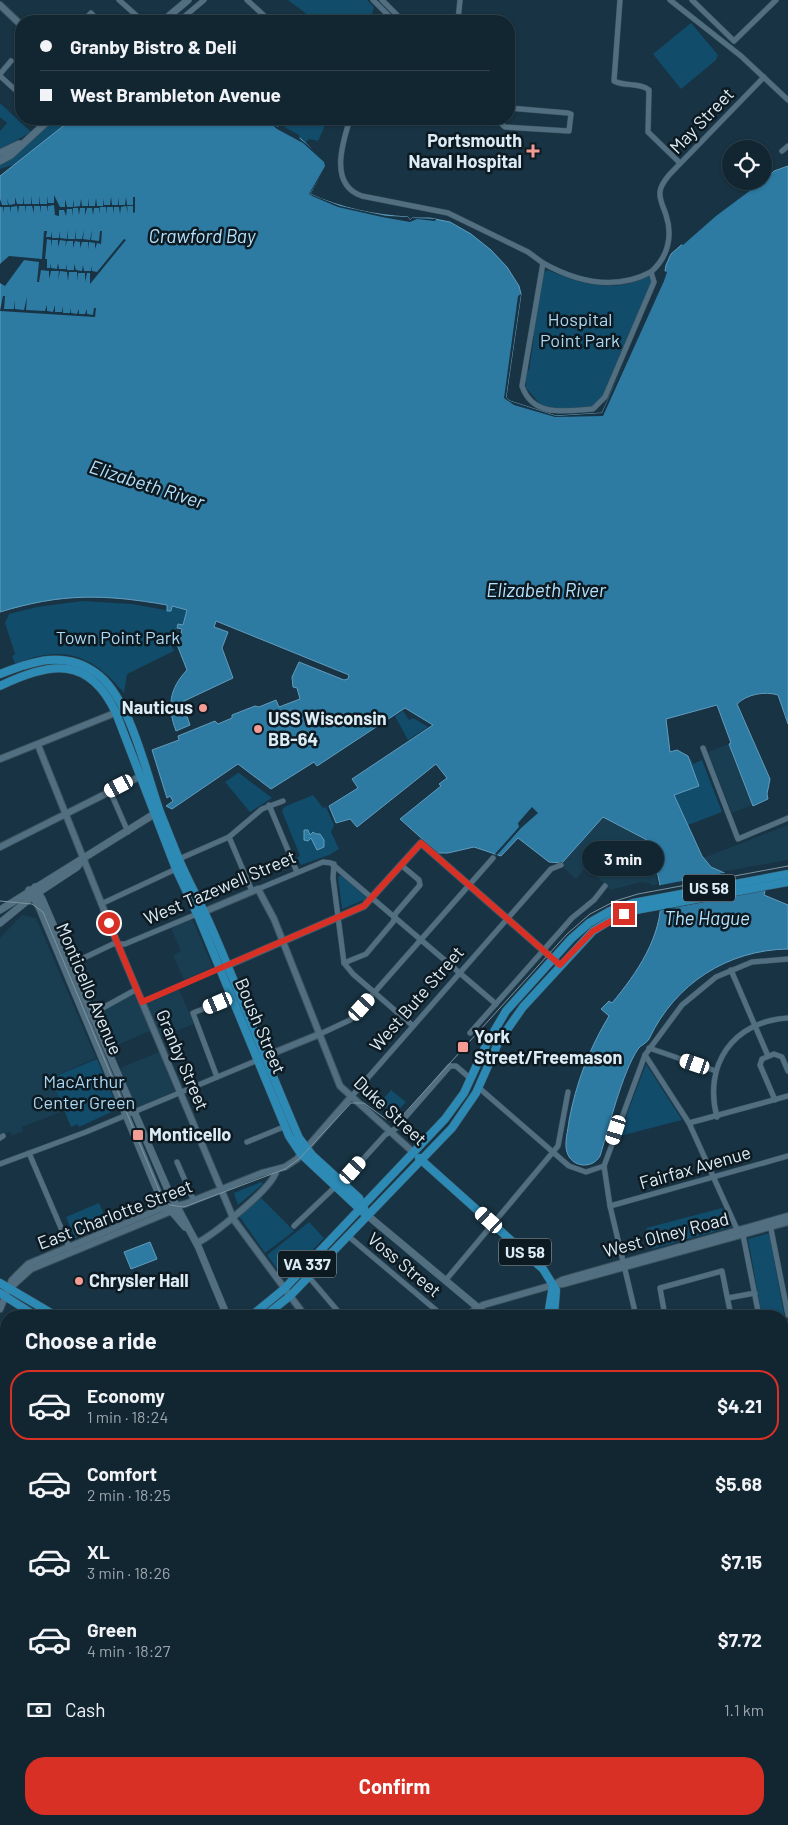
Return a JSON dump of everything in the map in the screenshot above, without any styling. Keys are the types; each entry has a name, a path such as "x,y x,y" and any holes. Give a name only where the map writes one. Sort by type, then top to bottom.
{"main road":[{"path":"171,14 188,0"},
{"path":"0,161 11,155 43,125"},
{"path":"0,153 30,137"},
{"path":"0,674 44,659 65,660 97,673 113,689 120,711"},
{"path":"0,686 35,670 69,669 95,681 120,711"},
{"name":"Boush Street","path":"120,711 176,869 201,913"},
{"path":"0,910 128,832 156,812"},
{"name":"Boush Street","path":"156,812 179,859 262,1058 304,1151"},
{"name":"US 58","path":"414,1153 449,1115 471,1079 486,1045 502,1017 553,959 589,923 610,911 782,880 788,874"},
{"path":"0,924 34,891"},
{"name":"Monticello Avenue","path":"34,891 71,964 125,1115 160,1197 168,1209 189,1231"},
{"name":"Monticello Avenue","path":"34,891 89,1016 178,1208 197,1243 225,1310"},
{"name":"US 58","path":"421,1160 455,1124 478,1087 496,1048 511,1023 560,965 596,928 640,905"},
{"name":"Boush Street","path":"224,967 229,998 262,1058 286,1126 304,1151 337,1182 367,1215 480,1310"},
{"name":"Duke Street","path":"414,1153 543,1269 553,1285"},
{"name":"VA 337","path":"258,1310 284,1289 414,1153"},
{"name":"VA 337","path":"272,1310 290,1296 421,1160"},
{"path":"0,1283 46,1310"},
{"name":"US 58","path":"553,1285 556,1290 555,1310"},
{"name":"US 58","path":"549,1310 553,1285"},
{"path":"3,1295 27,1310"}],"street":[{"path":"120,0 136,15"},
{"path":"185,15 204,0"},
{"path":"247,0 263,15"},
{"path":"382,0 397,15"},
{"path":"459,15 460,0"},
{"path":"620,0 614,81 619,84 644,86 649,90 648,132 680,163"},
{"path":"670,0 764,77 788,100"},
{"path":"692,0 734,40 774,0"},
{"path":"375,2 388,15"},
{"path":"0,5 15,19"},
{"path":"11,62 0,75 15,90"},
{"name":"May Street","path":"651,272 664,258 669,239 668,221 661,198 661,187 680,163 764,77"},
{"path":"502,125 505,128 569,131 571,114 515,109"},
{"path":"349,125 341,162 342,177 350,190 362,196 448,213 528,252 543,263 574,277 597,282 626,281 651,272 654,282 605,397 593,409 554,412 539,406 527,396 522,386 543,263"},
{"path":"782,151 788,146"},
{"path":"0,759 120,711"},
{"name":"Granby Street","path":"38,745 101,904 232,1216 300,1310"},
{"path":"703,748 738,839 788,818"},
{"path":"0,847 144,775"},
{"path":"110,791 128,832"},
{"path":"179,859 229,838 269,805 283,801"},
{"path":"269,805 297,872"},
{"name":"Duke Street","path":"229,838 255,890 274,919 338,1081 351,1097 414,1153"},
{"path":"142,1002 364,906 421,843 560,965"},
{"path":"0,1164 125,1115 350,1020 493,858"},
{"name":"West Tazewell Street","path":"71,964 113,944 118,945 201,913 323,862 334,864"},
{"path":"413,1026 374,993 344,963 332,872 334,864 496,1004"},
{"path":"344,963 366,954 393,922 394,916 420,883 401,865"},
{"name":"West Bute Street","path":"197,1243 269,1185 276,1171 291,1164 304,1151 551,869 561,865"},
{"path":"101,904 176,869"},
{"path":"470,1033 543,950 604,886"},
{"path":"635,1310 610,1206 604,1166 645,1055 682,1005 702,987 730,970 752,962 788,959"},
{"path":"730,970 768,1056"},
{"path":"89,1016 137,989"},
{"path":"217,1076 193,1013 218,1003"},
{"path":"717,1117 712,1097 716,1072 726,1050 740,1034 755,1025 774,1019 788,1018"},
{"path":"649,1048 716,1072"},
{"path":"775,1100 760,1065 762,1060 774,1054 782,1057 788,1071"},
{"path":"645,1055 690,1123 741,1233 758,1310"},
{"path":"294,1226 337,1182 344,1179 353,1170 454,1065 471,1079"},
{"path":"478,1087 577,1171 586,1172 604,1166"},
{"path":"445,1281 553,1152 561,1138 568,1092"},
{"path":"690,1123 787,1098"},
{"path":"248,1142 286,1126"},
{"path":"29,1153 70,1250"},
{"name":"Fairfax Avenue","path":"610,1206 788,1156"},
{"path":"177,1162 194,1201"},
{"name":"East Charlotte Street","path":"10,1288 28,1270 70,1250 168,1209 178,1208 262,1173 276,1171"},
{"name":"West Olney Road","path":"474,1310 553,1285 563,1284 741,1233 788,1216"},
{"name":"West Olney Road","path":"770,1224 788,1222"},
{"path":"770,1224 785,1284 788,1310"},
{"name":"Voss Street","path":"347,1235 436,1310"},
{"path":"663,1310 660,1288 722,1271 730,1310"},
{"path":"308,1276 337,1310"},
{"path":"0,1309 3,1295 10,1288"},
{"path":"728,1298 755,1293"}],"shaded area":[{"path":"731,743 755,804 732,813 708,752"},
{"path":"603,817 647,840 658,884 653,886 649,883 640,882 611,890 607,886 608,883 605,884 586,867 576,879 564,868 563,863"},
{"path":"788,825 788,860 721,872 711,867 703,858"},
{"path":"22,915 36,918 96,1058 51,1078 64,1108 61,1112 22,1127 23,1131 12,1136 10,1132 0,1136 0,938"},
{"path":"192,919 213,967 184,980 173,955 181,951 171,928"},
{"path":"178,987 194,1024 154,1040 150,1031 108,1049 94,1016 134,993 139,1005"},
{"path":"159,1052 175,1091 135,1108 118,1069"}],"green space":[{"path":"288,0 367,0 374,7 372,15 308,15"},
{"path":"691,23 718,55 716,60 681,89 653,54"},
{"path":"0,103 15,117 15,125 24,125 31,132 0,150 0,131 7,123 0,117"},
{"path":"48,125 64,125 15,164 0,169 0,162 12,156"},
{"path":"280,125 325,125 318,141 309,139 304,144"},
{"name":"Hospital Point Park","path":"548,270 585,283 598,285 623,285 648,276 652,281 602,397 593,407 555,410 541,405 526,388 526,371 529,370 534,336 531,335 544,272"},
{"name":"Town Point Park","path":"82,601 132,604 171,611 172,606 187,610 183,625 178,624 172,646 174,651 127,674 124,693 100,669 88,661 75,656 62,654 47,655 15,664 12,656 15,654 5,623 9,614 37,607"},
{"path":"403,711 409,720 413,718 428,727 408,740 395,716"},
{"path":"691,759 693,764 702,760 722,812 688,825 674,795 699,786 689,760"},
{"path":"238,773 272,798 250,812 225,782"},
{"path":"313,795 323,808 326,807 334,825 331,832 339,849 329,855 301,865 296,858 300,856 282,811 284,807"},
{"path":"341,875 366,899 342,909 338,877"},
{"name":"MacArthur Center Green","path":"97,1059 118,1109 79,1127 77,1124 71,1127 51,1078"},
{"path":"646,1064 682,1120 620,1136 619,1135"},
{"path":"391,1090 406,1102 399,1109 390,1111 378,1105"},
{"path":"261,1182 263,1184 238,1205 234,1193"},
{"path":"261,1198 294,1231 265,1253 239,1216"},
{"path":"99,1203 109,1226 75,1238 66,1217"},
{"path":"722,1208 732,1227 652,1249 646,1228"},
{"path":"309,1222 324,1238 287,1277 283,1277 267,1255"},
{"path":"769,1233 783,1310 761,1310 748,1239"}],"water":[{"name":"Elizabeth River","path":"64,125 274,125 300,138 327,163 310,194 346,207 370,213 408,217 410,220 412,218 430,218 450,222 471,234 491,250 507,267 519,286 521,294 506,397 510,401 556,416 602,413 664,277 666,265 671,254 720,211 748,190 772,190 772,173 788,166 788,724 778,695 768,693 756,694 737,704 770,779 768,799 753,806 729,744 731,743 717,705 666,719 670,752 677,750 688,756 699,786 674,795 702,856 711,867 765,891 764,895 788,905 788,949 766,951 724,963 688,987 673,1002 660,1019 648,1040 638,1049 632,1059 616,1101 600,1156 592,1163 587,1165 577,1164 569,1157 566,1137 575,1093 584,1067 595,1041 609,1016 601,1009 609,1001 612,1003 639,967 653,940 657,926 661,890 647,840 603,817 562,863 549,862 518,838 501,856 474,847 448,853 438,853 400,819 441,786 439,784 447,778 436,764 357,827 350,819 336,823 329,806 358,788 352,779 433,725 405,708 317,766 314,762 271,789 238,764 172,809 166,806 173,801 170,796 167,798 152,750 179,740 178,736 215,721 218,724 232,718 232,715 255,706 259,707 276,700 279,707 300,699 297,688 293,687 292,677 299,662 344,680 348,679 349,675 216,621 214,627 228,632 222,648 233,678 182,702 190,725 176,731 171,714 171,699 176,684 187,670 178,647 182,629 177,628 178,624 183,625 187,610 172,606 171,611 167,611 167,605 144,601 83,597 43,601 0,612 0,176"},
{"path":"304,830 308,830 310,835 313,832 320,834 324,840 324,847 317,850 311,838 308,841 304,840"},
{"path":"150,1242 157,1259 131,1269 124,1252"}],"pier":[{"path":"273,125 283,126 299,135 300,139 329,162 310,194 340,206 386,216 408,217 410,220 412,218 436,219 435,221 417,219 410,222 382,217 338,207 312,196 309,194 325,166 324,162 303,143"},
{"path":"744,190 751,190 716,216 683,245 681,244 718,209"},
{"path":"54,195 60,207 65,207 65,199 67,207 73,207 74,199 74,207 80,206 81,199 82,206 88,206 89,198 89,206 95,206 96,198 97,206 103,206 104,198 104,205 110,205 111,197 112,205 118,205 119,197 119,205 125,205 126,197 127,205 133,205 133,197 135,197 135,212 133,213 133,206 127,206 128,213 126,206 121,207 120,214 119,207 114,207 113,214 113,207 107,207 107,214 106,207 100,207 99,214 99,208 94,208 93,215 92,208 87,208 85,215 85,208 80,208 79,215 78,208 73,208 72,216 72,209 67,209 66,216 64,210 59,210 59,216 55,215 54,205 48,206 47,212 47,206 41,206 41,213 40,206 34,206 34,213 32,206 26,206 25,213 25,206 19,206 18,213 17,206 11,207 10,213 10,207 4,207 4,213 3,207 0,207 0,199 2,205 8,205 7,199 9,205 15,204 15,197 17,204 23,204 24,196 24,204 31,204 32,196 32,204 39,204 40,196 40,204 47,204 48,196 48,203 54,203"},
{"path":"68,230 68,239 75,239 76,230 76,239 82,239 84,230 83,239 90,240 92,230 91,240 99,241 100,231 102,231 101,244 97,243 95,249 95,243 89,242 88,249 88,242 82,242 80,248 80,242 75,241 73,248 73,241 67,241 65,247 66,241 60,240 58,247 58,240 52,240 51,247 51,240 47,239 45,259 47,259 47,268 50,268 50,263 51,268 57,269 58,263 59,269 66,269 66,264 67,270 74,270 74,264 76,270 82,271 83,265 84,271 91,271 92,266 92,271 97,272 124,239 126,240 90,284 90,273 87,273 85,282 85,273 78,273 77,281 77,272 69,272 68,281 67,272 60,271 58,280 59,271 51,271 49,279 49,271 41,270 39,282 37,282 39,262 24,260 5,286 0,283 0,264 9,256 42,259 44,231 47,231 46,237 51,237 52,231 52,238 59,238 60,231 60,238 67,239"},
{"path":"664,271 667,272 664,281 603,416 555,417 514,405 504,398 518,296 521,294 506,397 510,401 556,416 602,413"},
{"path":"3,296 5,296 4,309 14,309 14,300 15,309 24,310 27,297 26,310 45,311 47,305 47,311 53,312 55,305 55,312 62,312 63,306 63,313 70,313 70,308 71,313 77,314 79,309 79,314 85,314 87,309 87,314 93,315 94,308 96,308 95,317 0,311"},
{"path":"532,807 538,813 521,828 497,855 495,854 519,827 518,823"},
{"path":"729,872 738,876 687,887 739,877 767,890 657,911 659,895 656,886"}],"tunnel":[{"path":"218,1003 226,999"}],"tram line":[{"path":"0,901 32,904 43,912 161,1195 170,1205 184,1207 285,1169 300,1158 351,1103 364,1103 386,1119 402,1116 567,934 590,914 615,901 638,894 788,866"}],"place":[{"name":"Portsmouth Naval Hospital","path":"533,151"},
{"name":"Nauticus","path":"203,708"},
{"name":"USS Wisconsin BB-64","path":"258,729"},
{"name":"York Street/Freemason","path":"463,1047"},
{"name":"Monticello","path":"138,1135"},
{"name":"Chrysler Hall","path":"79,1281"}],"route":[{"path":"109,923 142,1002 364,906 421,843 560,965 593,931 624,914"}],"water label":[{"name":"Crawford Bay","path":"202,236"},
{"name":"The Hague","path":"707,918"}]}
